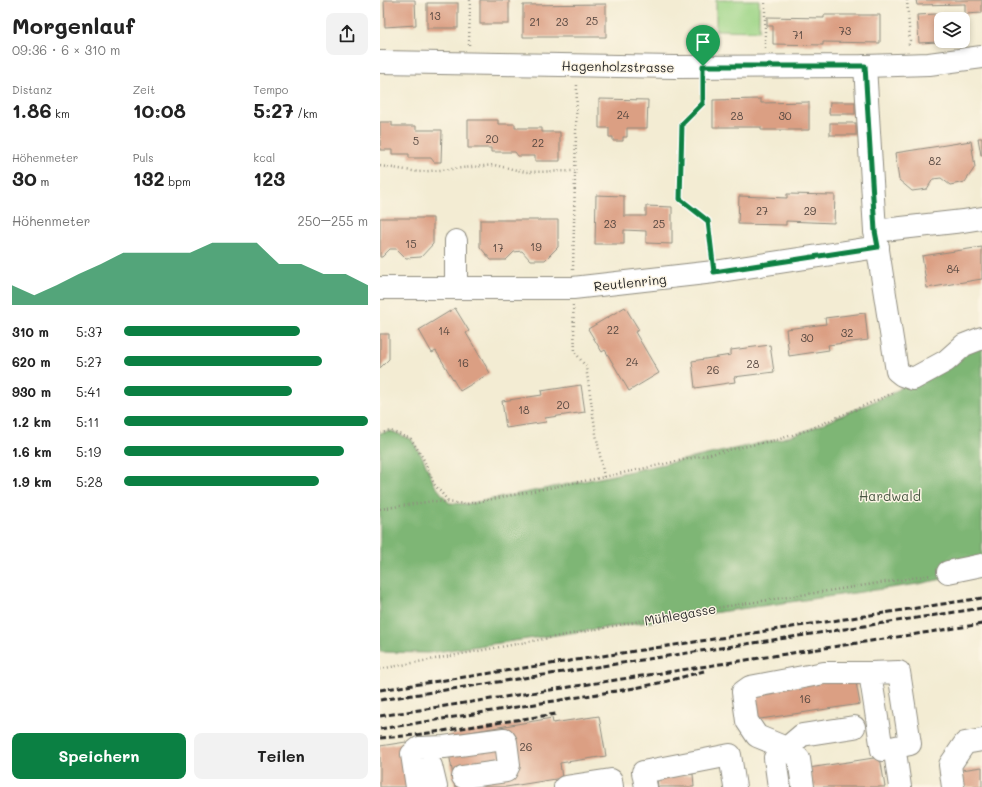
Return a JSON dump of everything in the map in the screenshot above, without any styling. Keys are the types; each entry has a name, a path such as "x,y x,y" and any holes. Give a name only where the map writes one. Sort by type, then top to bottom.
{"street":[{"name":"Hagenholzstrasse","path":"380,62 765,67 929,64 982,57"},
{"path":"865,66 877,239 897,371 902,375 913,379 946,362 964,345 982,338"},
{"name":"Reutlenring","path":"380,288 573,288 714,272 982,218"},
{"path":"456,241 456,288"},
{"path":"948,572 982,565"},
{"path":"803,787 799,759 786,748 757,736 747,721 743,692 750,687 824,673 870,673"},
{"path":"779,787 775,758 802,734 854,727"},
{"path":"417,787 412,754 419,748 444,747 504,739 506,742 509,765 506,770 463,777"},
{"path":"953,787 950,765 965,743 982,740"},
{"path":"646,787 643,772 730,755 735,787"},
{"path":"896,759 900,787"},
{"path":"431,766 436,787"},
{"path":"565,787 610,780 612,787"}],"path":[{"path":"469,63 470,0"},
{"path":"765,67 766,0"},
{"path":"904,65 910,40 907,0"},
{"path":"703,66 703,103 682,124 680,199 708,221 714,272"},
{"path":"380,166 419,172 494,165 526,172 575,171"},
{"path":"380,509 433,502 467,504 604,477 780,439 808,430 891,394 913,379"},
{"path":"380,433 391,431 411,439 423,458 434,484 449,503"},
{"name":"Mühlegasse","path":"380,669 677,614 948,572"}],"green space":[{"path":"716,0 759,0 759,31 716,30"},
{"name":"Hardwald","path":"982,338 982,571 918,584 428,653 380,652 380,433 391,431 411,439 423,458 434,484 449,503 467,504 604,477 780,439 808,430 891,394 913,379"}],"building":[{"path":"384,0 415,0 416,25 385,27"},
{"path":"480,0 509,0 509,24 480,24"},
{"path":"916,0 982,0 982,13 970,14 970,12 965,12 965,4 917,5"},
{"path":"427,3 458,3 458,28 427,28"},
{"path":"606,4 606,37 523,37 523,5"},
{"path":"934,14 934,42 919,43 917,15"},
{"path":"824,15 880,15 880,43 823,42 823,45 773,44 773,26 767,26 767,17 824,18"},
{"path":"599,99 648,100 647,128 627,128 627,137 623,137 623,141 613,141 613,137 609,137 609,128 599,128"},
{"path":"761,99 761,103 809,102 809,130 761,130 761,127 713,127 713,100"},
{"path":"830,102 855,102 855,114 829,114"},
{"path":"468,120 498,120 498,124 515,124 515,128 542,128 542,132 560,132 560,161 535,161 535,156 518,156 515,152 491,152 491,148 468,148"},
{"path":"380,122 392,122 392,126 416,126 416,130 442,130 441,162 434,162 431,158 409,158 409,154 392,154 392,150 380,150"},
{"path":"830,123 856,123 856,135 830,135"},
{"path":"978,138 982,138 982,155 981,155"},
{"path":"971,141 975,167 965,182 950,185 941,178 933,179 927,189 912,191 899,180 895,153"},
{"path":"787,194 835,195 834,223 786,221 786,225 738,224 739,196 787,198"},
{"path":"596,195 624,196 624,216 646,216 646,206 672,207 672,244 646,243 646,231 624,230 624,244 595,244"},
{"path":"380,218 433,218 433,244 421,257 406,258 397,249 390,249 382,257 380,257"},
{"path":"480,220 558,220 558,247 545,260 530,260 522,251 514,252 506,260 491,260 480,247"},
{"path":"982,247 982,279 927,288 922,256"},
{"path":"625,307 639,330 635,332 659,373 629,391 605,350 602,352 588,329"},
{"path":"455,308 469,331 466,333 490,373 460,391 436,351 432,353 419,330"},
{"path":"865,313 868,340 828,345 829,350 789,356 786,329 826,324 825,318"},
{"path":"380,334 389,334 389,359 380,368"},
{"path":"770,345 774,372 734,377 735,382 695,388 692,361 731,355 731,350"},
{"path":"581,385 585,412 545,418 546,422 506,428 502,401 542,395 541,391"},
{"path":"855,677 860,704 754,720 750,692"},
{"path":"599,716 606,756 560,763 562,778 506,787 455,787 446,736 552,718 553,723"},
{"path":"406,742 413,787 380,787 380,746"},
{"path":"880,757 885,787 812,787 809,768"},
{"path":"982,767 982,787 963,787 961,770"},
{"path":"693,774 694,787 658,787 657,779"}],"railway":[{"path":"380,690 982,598"},
{"path":"380,700 982,608"},
{"path":"380,716 982,624"},
{"path":"380,729 635,688 704,671"},
{"path":"380,738 415,735 556,714"}],"route":[{"path":"703,66 865,66 875,231 878,247 714,272 708,221 680,199 682,124 703,103 703,66"}]}
